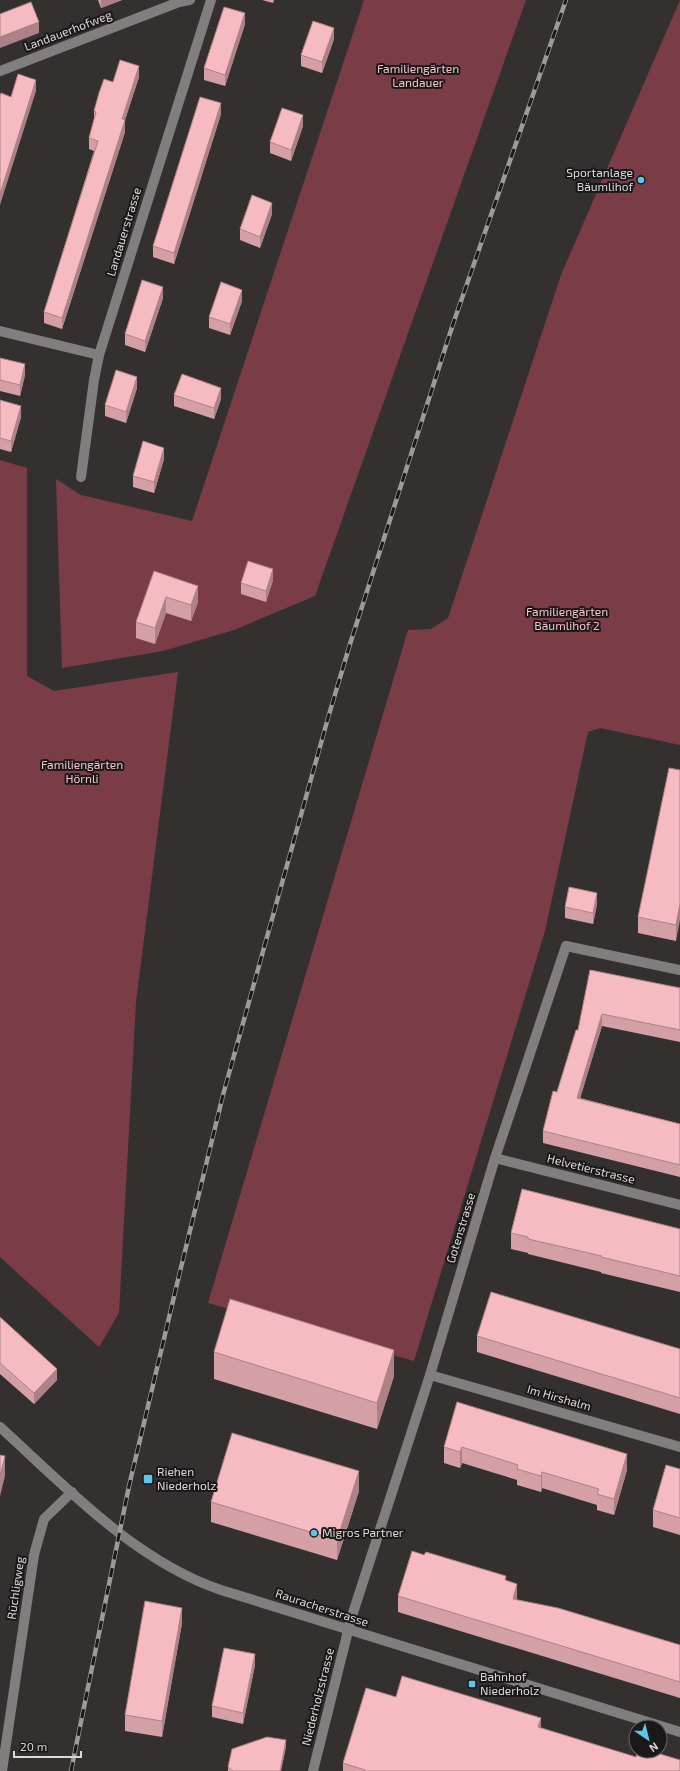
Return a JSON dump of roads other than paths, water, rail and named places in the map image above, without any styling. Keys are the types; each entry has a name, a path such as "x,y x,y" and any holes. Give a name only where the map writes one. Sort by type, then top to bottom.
{"street":[{"name":"Landauerhofweg","path":"0,71 179,2 190,0"},
{"name":"Landauerstrasse","path":"80,477 99,355 211,0"},
{"path":"0,331 99,355"},
{"name":"Gotenstrasse","path":"348,1630 430,1375 495,1158 566,946 680,970"},
{"name":"Helvetierstrasse","path":"495,1158 680,1205"},
{"name":"Im Hirshalm","path":"430,1375 680,1447"},
{"name":"Rauracherstrasse","path":"0,1427 113,1528 177,1573 211,1587 680,1732"},
{"name":"Rüchligweg","path":"2,1771 34,1554 44,1519 72,1492"},
{"name":"Niederholzstrasse","path":"312,1771 348,1630"}],"railway":[{"path":"71,1771 129,1486 223,1095 328,718 350,644 453,324 566,0"}],"place":[{"name":"Sportanlage Bäumlihof","path":"641,180"},
{"name":"Riehen Niederholz","path":"148,1479"},
{"name":"Migros Partner","path":"314,1533"},
{"name":"Bahnhof Niederholz","path":"472,1684"}],"park label":[{"name":"Familiengärten Landauer","path":"418,76"},
{"name":"Familiengärten Bäumlihof 2","path":"567,619"},
{"name":"Familiengärten Hörnli","path":"82,772"}]}
